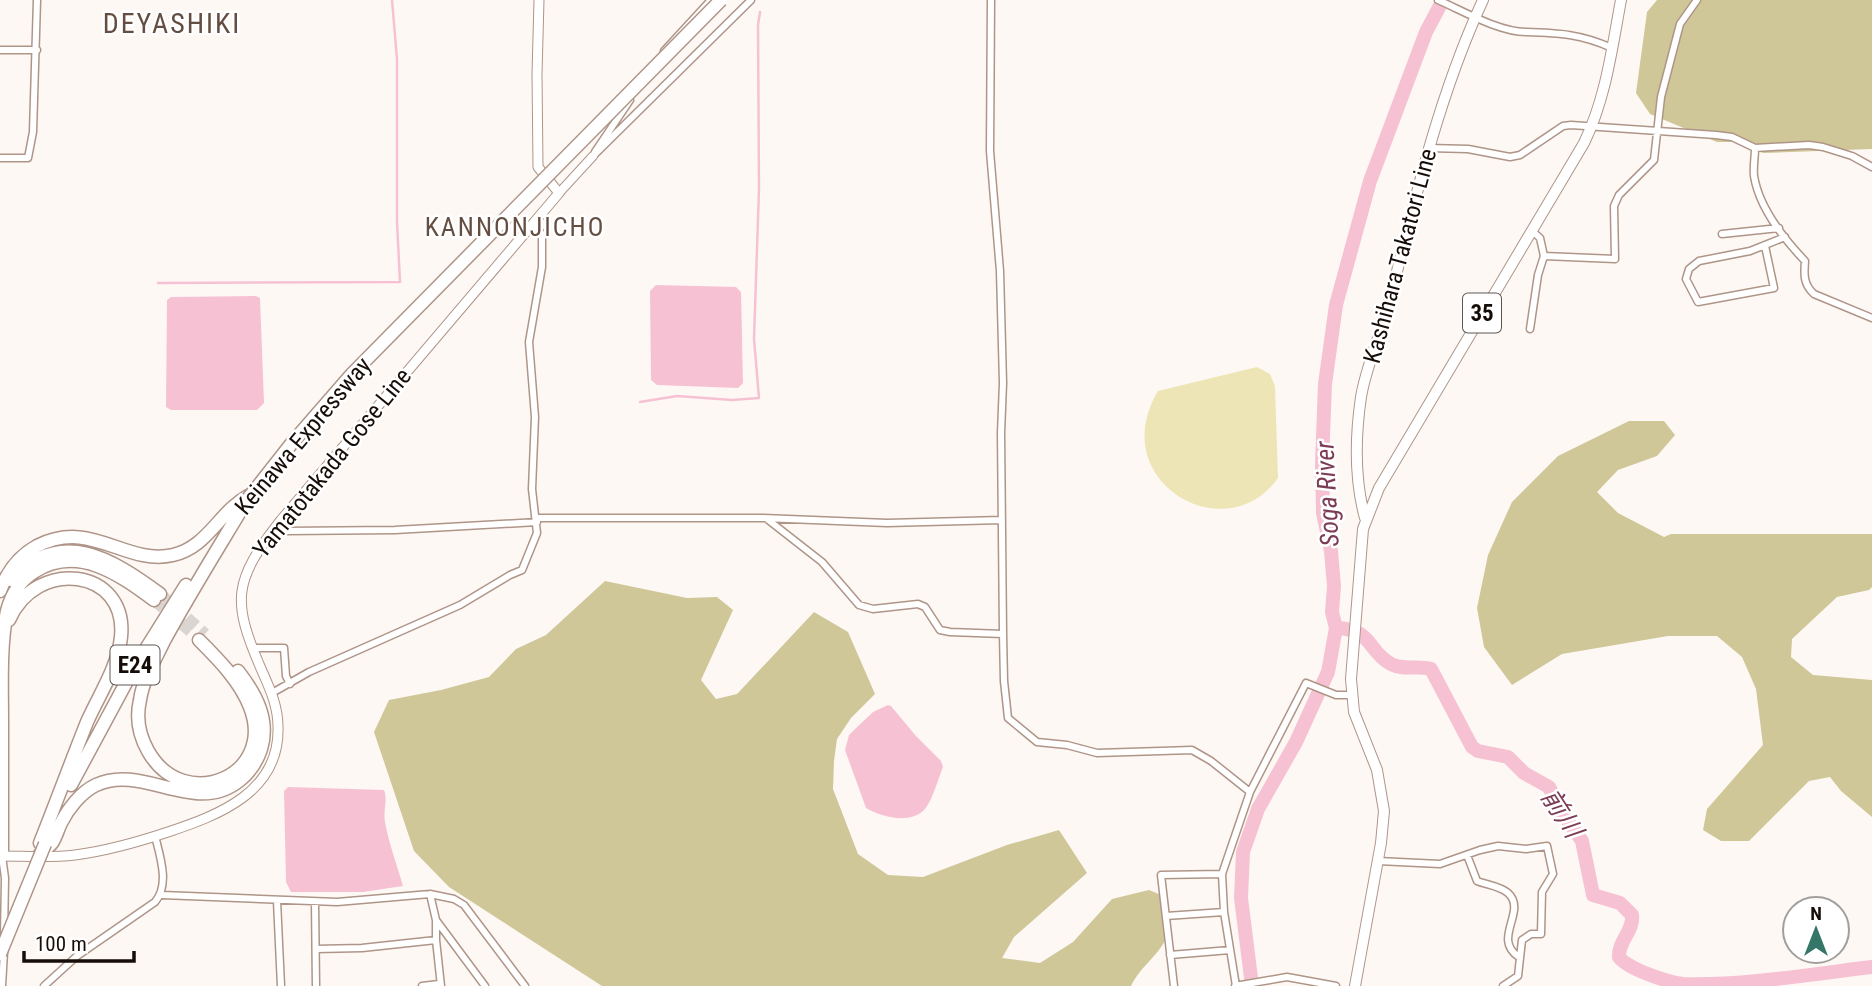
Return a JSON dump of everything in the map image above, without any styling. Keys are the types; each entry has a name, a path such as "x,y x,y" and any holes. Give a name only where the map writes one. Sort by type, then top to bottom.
{"highway":[{"name":"Keinawa Expressway","path":"0,954 24,892 78,770 134,668 179,595 247,497 352,374 721,0"},
{"path":"0,591 18,561 43,544 64,538 86,538 148,556 171,556 194,547 205,539 237,502 247,497"},
{"path":"44,846 79,798 95,785 123,779 181,792 211,793 229,787 253,766 258,758 264,737 260,707 243,678 202,637 238,685 250,706 255,726 253,746 244,764 222,780 203,784 175,778 151,757 141,736 139,724 139,701 151,667 183,606 247,497"},
{"path":"0,598 12,580 30,564 52,554 75,552 107,560 157,597 99,566 77,561 55,562 26,578 14,593 7,611 2,648 1,856"},
{"path":"2,648 11,616 27,594 49,581 63,578 90,582 101,588 111,599 121,622 120,647 88,722 44,846"}],"main road":[{"path":"539,0 538,167 559,193"},
{"name":"Kashihara Takatori Line","path":"1365,518 1357,490 1357,435 1362,395 1381,334 1428,148 1483,0"},
{"name":"Kashihara Takatori Line","path":"1355,986 1383,827 1383,798 1377,770 1357,720 1352,695 1360,553 1365,518 1379,488 1578,155 1592,127 1605,86 1621,0"},
{"name":"Yamatotakada Gose Line","path":"1,856 75,855 118,847 204,820 228,809 268,780 279,729 272,693 243,625 243,585 251,561 281,520 559,193"}],"street":[{"path":"0,158 28,158 33,132 37,0"},
{"path":"593,156 672,40 711,0"},
{"path":"559,193 751,0"},
{"path":"991,0 990,151 1000,271 1003,634 1008,718 1037,742 1067,745 1097,753 1192,750 1211,761 1250,792"},
{"path":"1438,0 1504,28 1526,33 1575,34 1612,47"},
{"path":"1544,256 1615,259 1614,206 1619,195 1654,160 1661,97 1680,24 1697,0"},
{"path":"0,50 37,50"},
{"path":"1428,148 1468,149 1510,157 1520,155 1563,126 1592,127 1732,137 1755,148 1809,145 1839,151 1872,167"},
{"path":"1755,148 1754,175 1758,191 1785,237 1805,261 1804,279 1809,289 1814,294 1872,318"},
{"path":"272,693 309,672 460,606 522,570 534,543 537,520 532,489 535,417 529,342 542,267 542,234 532,223"},
{"path":"1723,234 1779,228"},
{"path":"1530,329 1538,275 1544,256 1540,238 1531,230"},
{"path":"1765,246 1774,288 1698,302 1686,279 1689,269 1699,261 1765,246 1785,237"},
{"path":"281,520 286,531 394,530 537,520 767,519 887,523 1002,520"},
{"path":"767,519 822,562 859,605 873,609 918,604 925,607 940,630 1003,634"},
{"path":"252,648 284,648 286,676 290,684"},
{"path":"1336,986 1287,977 1237,986 1224,912 1222,874 1250,792 1306,683 1336,695 1352,695"},
{"path":"44,986 77,956 162,895 162,860 155,836"},
{"path":"1378,860 1440,864 1498,846 1526,849 1547,846 1553,874 1542,892 1541,934 1531,934 1522,940 1518,976 1503,986"},
{"path":"1467,855 1477,881 1507,892 1511,897 1514,908 1507,943 1512,953 1519,957"},
{"path":"1,856 5,878 2,986"},
{"path":"1174,986 1161,876 1222,874"},
{"path":"162,895 315,902 358,902 430,894 454,899 464,905 525,986"},
{"path":"422,986 440,985 436,920 430,894"},
{"path":"277,901 281,986"},
{"path":"315,902 316,986"},
{"path":"1166,916 1224,912"},
{"path":"436,920 485,986"},
{"path":"316,949 362,948 436,940"},
{"path":"1170,955 1230,950"}],"shaded area":[{"path":"1657,0 1872,0 1872,149 1763,153 1742,142 1717,142 1650,114 1636,93 1647,12"},
{"path":"656,285 736,287 741,292 743,383 738,388 657,385 651,380 650,291"},
{"path":"171,297 260,298 264,403 257,410 171,410 166,407 167,300"},
{"path":"1257,367 1270,374 1275,386 1278,478 1256,499 1230,508 1203,507 1178,496 1159,478 1147,453 1146,424 1158,391"},
{"path":"1629,421 1664,421 1675,435 1657,456 1618,470 1597,492 1618,513 1664,537 1671,534 1872,534 1872,587 1837,597 1792,639 1791,657 1813,675 1872,680 1872,817 1841,791 1830,777 1809,781 1749,841 1721,841 1703,830 1707,809 1763,745 1756,689 1742,657 1717,636 1668,636 1562,654 1512,685 1484,647 1477,608 1488,555 1512,502 1558,456"},
{"path":"605,581 687,598 717,597 733,610 701,680 716,699 737,694 814,612 848,632 875,694 851,718 837,739 833,789 858,854 888,875 923,877 1007,845 1059,830 1087,873 1014,937 1002,958 1040,963 1073,942 1112,899 1149,890 1166,897 1170,922 1168,934 1159,950 1131,986 602,986 449,887 414,851 374,732 389,700 489,677 516,649 546,635"},
{"path":"888,705 941,761 943,767 928,805 912,817 896,818 866,808 845,750 849,735 873,712"},
{"path":"288,787 384,790 385,822 403,886 363,892 291,892 286,882 284,791"}],"waterway":[{"path":"158,283 400,282 397,222 397,59 392,0"},
{"name":"Soga River","path":"1252,986 1241,898 1243,852 1258,809 1296,742 1328,672 1336,628 1332,612 1334,586 1331,551 1323,513 1322,463 1325,384 1336,305 1370,181 1426,32 1443,0"},
{"path":"640,402 677,396 732,400 759,398 754,339 759,189 760,12"},
{"name":"前川","path":"1336,628 1357,632 1391,664 1431,669 1472,747 1478,751 1508,757 1524,773 1549,787 1562,813 1582,841 1593,895 1620,903 1632,915 1631,926 1619,951 1619,957 1624,962 1648,974 1683,984 1777,979 1872,967"}],"tunnel":[{"path":"160,594 205,634"},
{"path":"154,600 194,634"}],"district":[{"name":"DEYASHIKI","path":"172,23"},
{"name":"KANNONJICHO","path":"515,227"}]}
